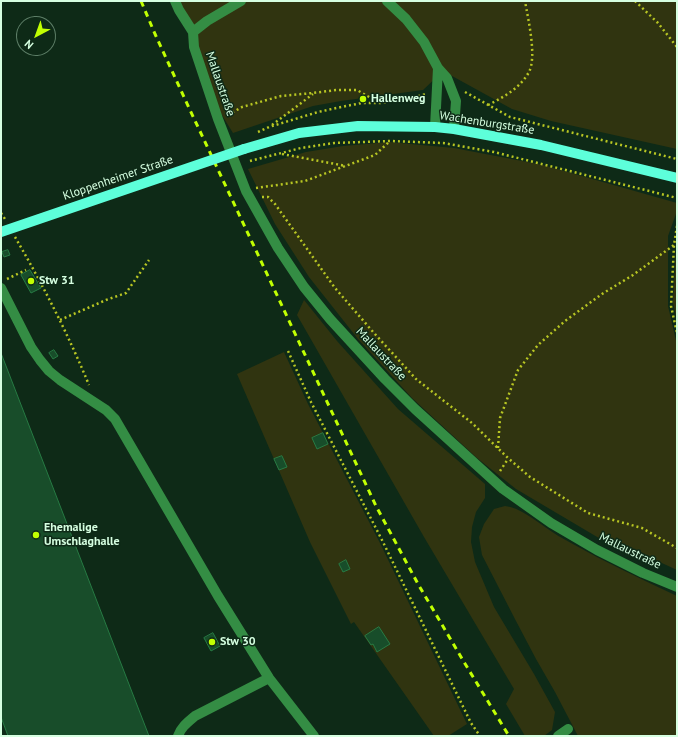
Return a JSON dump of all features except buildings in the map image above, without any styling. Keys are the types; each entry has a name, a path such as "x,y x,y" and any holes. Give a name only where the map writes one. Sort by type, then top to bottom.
{"main road":[{"name":"Wachenburgstraße","path":"244,149 299,133 358,126 435,127 454,129 541,145 677,178"},
{"name":"Kloppenheimer Straße","path":"1,232 244,149"}],"street":[{"path":"175,1 193,32 207,21 242,1"},
{"path":"387,1 406,19 424,42 438,68 447,78 456,102 454,129"},
{"name":"Mallaustraße","path":"193,32 194,47 218,119 246,191 278,248 304,287 322,308 385,379 415,409 502,489 551,523 597,550 643,573 677,587"},
{"path":"435,127 438,68"},
{"path":"1,288 31,347 49,371 60,380 106,410 115,419 218,596 269,678 314,736"},
{"path":"178,736 185,724 195,716 269,678"},
{"path":"558,736 568,729"}],"path":[{"path":"488,105 502,98 521,84 529,71 532,61 532,44 525,1"},
{"path":"636,1 658,23 677,47"},
{"path":"452,90 460,89 510,117 677,159"},
{"path":"218,119 242,108 281,96 336,90 357,90 380,103"},
{"path":"270,127 313,93"},
{"path":"255,133 318,112 362,103 380,103 437,93"},
{"path":"257,192 255,188 305,181 375,155 390,141"},
{"path":"249,161 301,148 334,143 390,141 443,143 494,152 677,198"},
{"path":"279,153 346,166"},
{"path":"259,197 268,197 275,204 335,288 416,379 472,423 530,477 588,512 642,528 677,548"},
{"path":"1,213 5,220"},
{"path":"677,226 674,245 671,306 677,333"},
{"path":"13,233 60,320 79,360 97,404"},
{"path":"498,448 500,418 502,411 518,370 538,345 565,321 674,245"},
{"path":"60,320 126,293 149,260"},
{"path":"1,282 26,270"},
{"path":"288,351 311,402 383,542 471,723 480,736"}],"green space":[{"path":"177,1 677,1 677,149 551,121 512,109 443,71 423,90 313,106 233,133 220,112"},
{"path":"389,142 454,148 543,165 677,203 677,211 668,236 668,306 677,345 677,570 651,558 631,557 516,489 477,458 412,398 358,339 309,277 275,224 248,169 306,152 343,146"},
{"path":"677,242 677,321 673,302"},
{"path":"304,300 337,341 398,409 485,484 485,498 476,512 472,527 471,542 475,562 494,607 555,712 552,730 544,736 525,736 506,704 514,689 424,537 297,315"},
{"path":"284,352 308,404 380,543 467,724 448,736 434,736 354,622 351,624 310,542 237,374"},
{"path":"505,506 521,511 554,533 584,550 677,596 677,736 578,736 482,555 479,537 484,524 494,509"}],"railway":[{"path":"141,1 190,110 376,506 418,584 509,736"}],"place":[{"name":"Hallenweg","path":"363,99"},
{"name":"Stw 31","path":"31,281"},
{"name":"Ehemalige Umschlaghalle","path":"36,535"},
{"name":"Stw 30","path":"212,642"}]}
